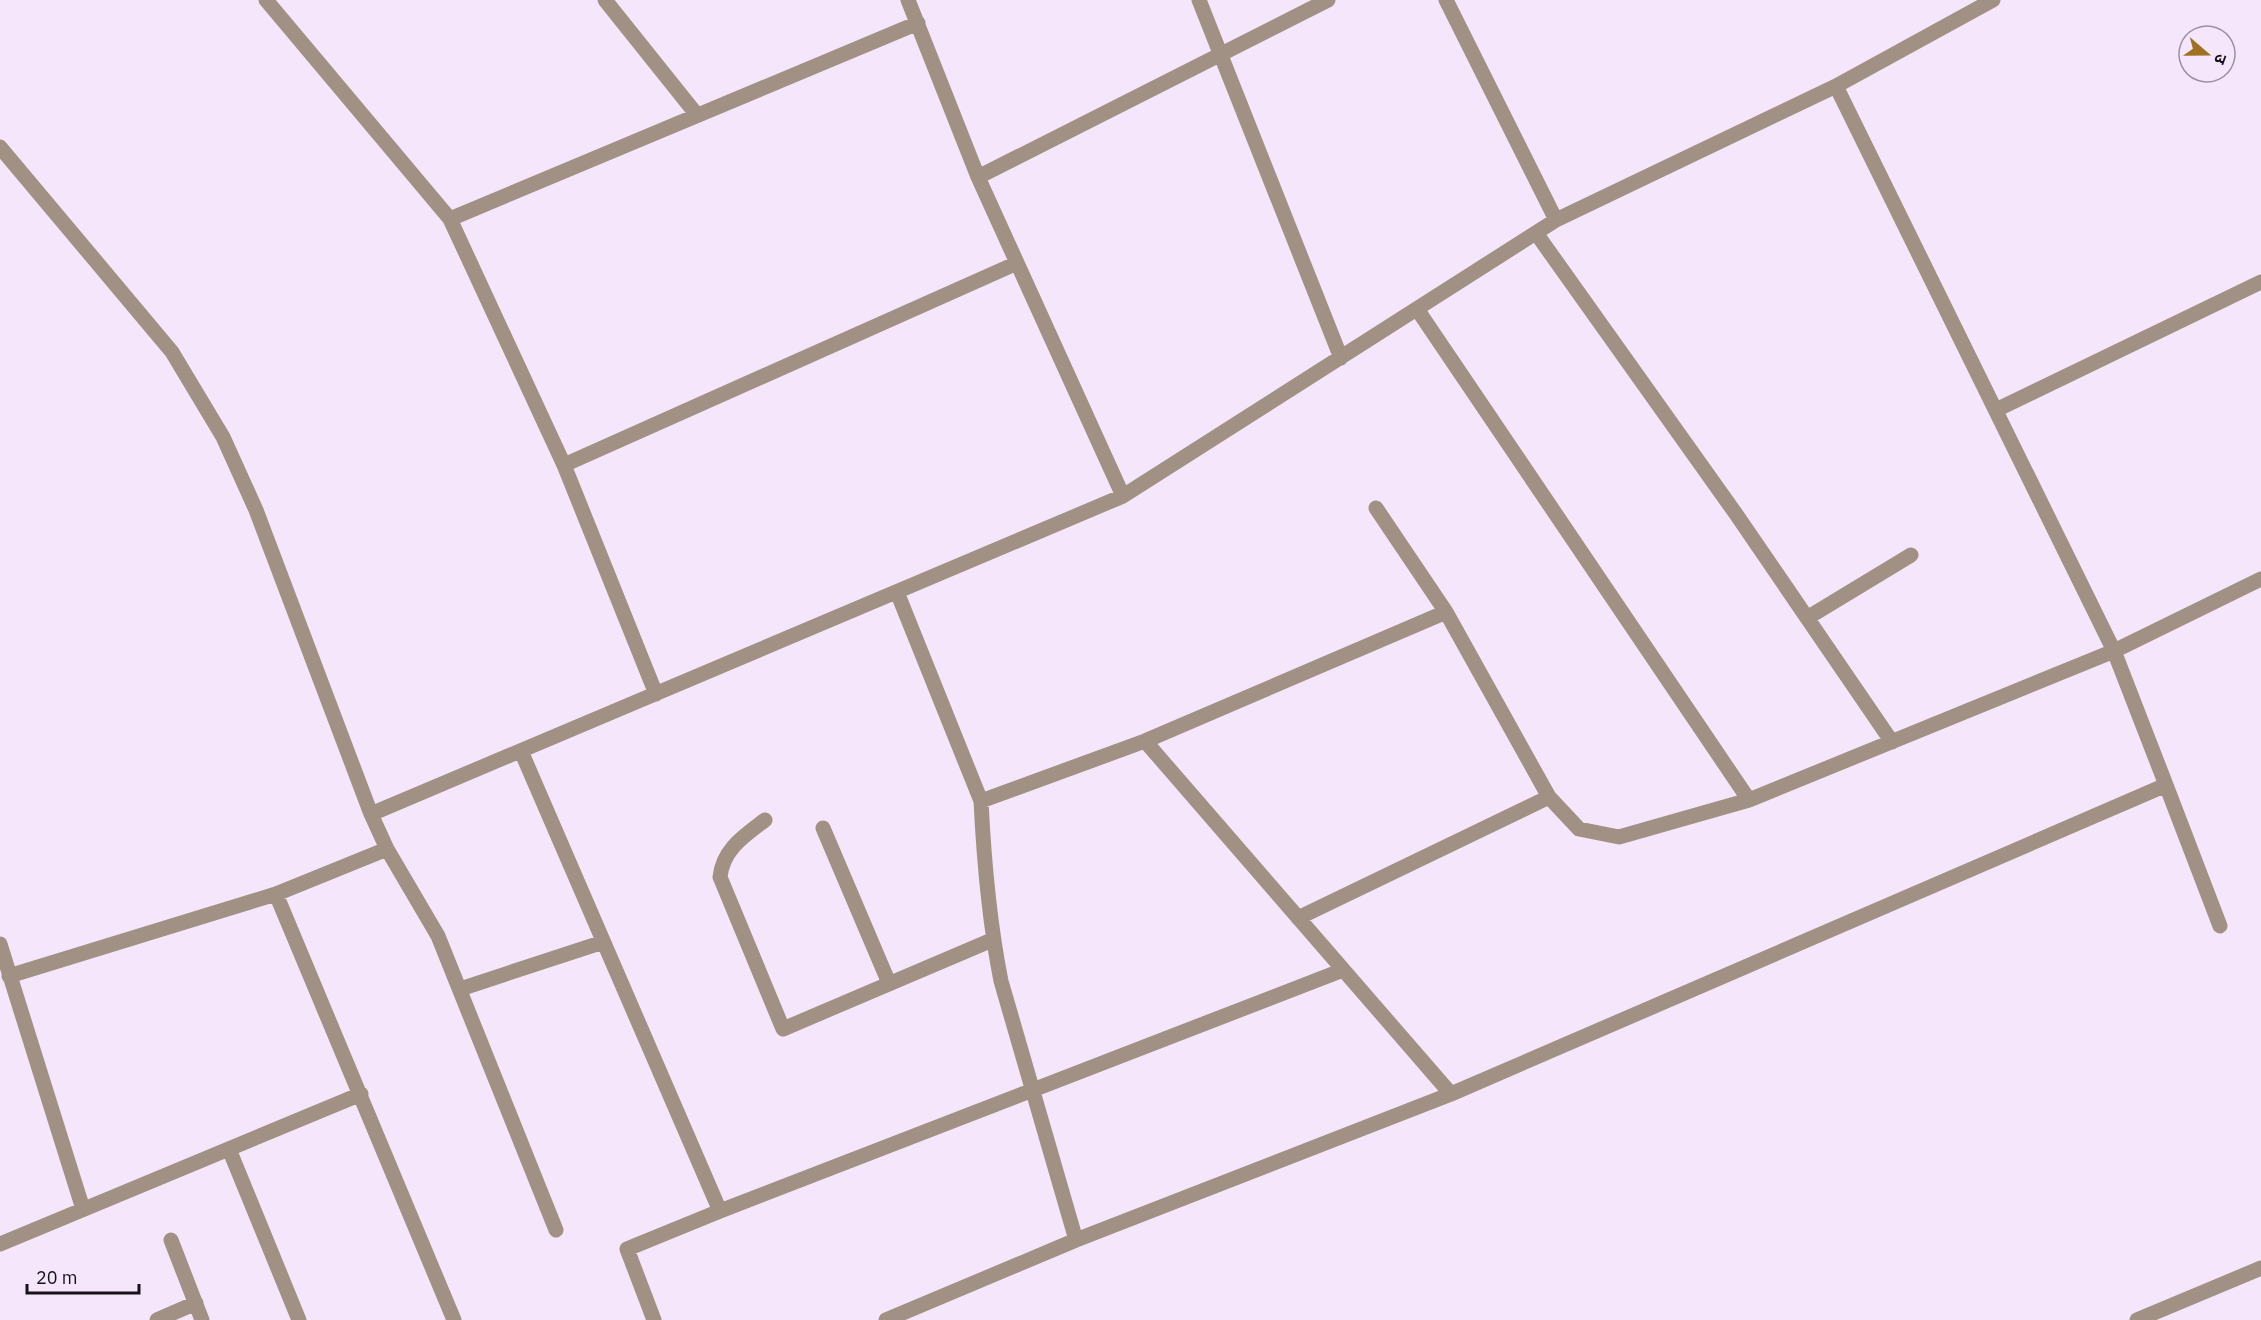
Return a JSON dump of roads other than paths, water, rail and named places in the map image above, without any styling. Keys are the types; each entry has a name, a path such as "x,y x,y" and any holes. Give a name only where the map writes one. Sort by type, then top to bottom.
{"street":[{"path":"266,0 450,219 564,465 656,694"},
{"path":"605,0 697,115"},
{"path":"908,0 978,177 1123,496"},
{"path":"1198,0 1341,358"},
{"path":"978,177 1328,0"},
{"path":"1446,0 1556,220"},
{"path":"370,814 1123,496 1556,220 1836,86 1993,0"},
{"path":"450,219 918,24"},
{"path":"1836,86 2114,651 2220,926"},
{"path":"0,147 172,352 223,437 256,510 370,814 387,849 438,936 556,1230"},
{"path":"1536,233 1737,514 1892,742"},
{"path":"564,465 1017,262"},
{"path":"1996,410 2261,282"},
{"path":"1417,309 1749,800"},
{"path":"1376,508 1446,612 1549,797 1579,829 1619,837 1749,800 2114,651 2261,579"},
{"path":"1807,618 1911,555"},
{"path":"897,592 981,801 984,870 1001,981 1076,1240"},
{"path":"981,801 1145,741 1446,612"},
{"path":"1145,741 1451,1094"},
{"path":"521,752 720,1212"},
{"path":"886,1320 1076,1240 1451,1094 2166,785"},
{"path":"1298,918 1549,797"},
{"path":"765,820 733,844 721,863 720,877 783,1029 993,940"},
{"path":"823,828 889,983"},
{"path":"9,976 276,894 387,849"},
{"path":"276,894 454,1320"},
{"path":"460,989 603,942"},
{"path":"0,944 83,1209"},
{"path":"654,1320 627,1249 1343,970"},
{"path":"0,1244 361,1094"},
{"path":"229,1149 295,1319"},
{"path":"171,1240 202,1320"},
{"path":"2137,1320 2261,1268"},
{"path":"157,1320 196,1303"}]}
